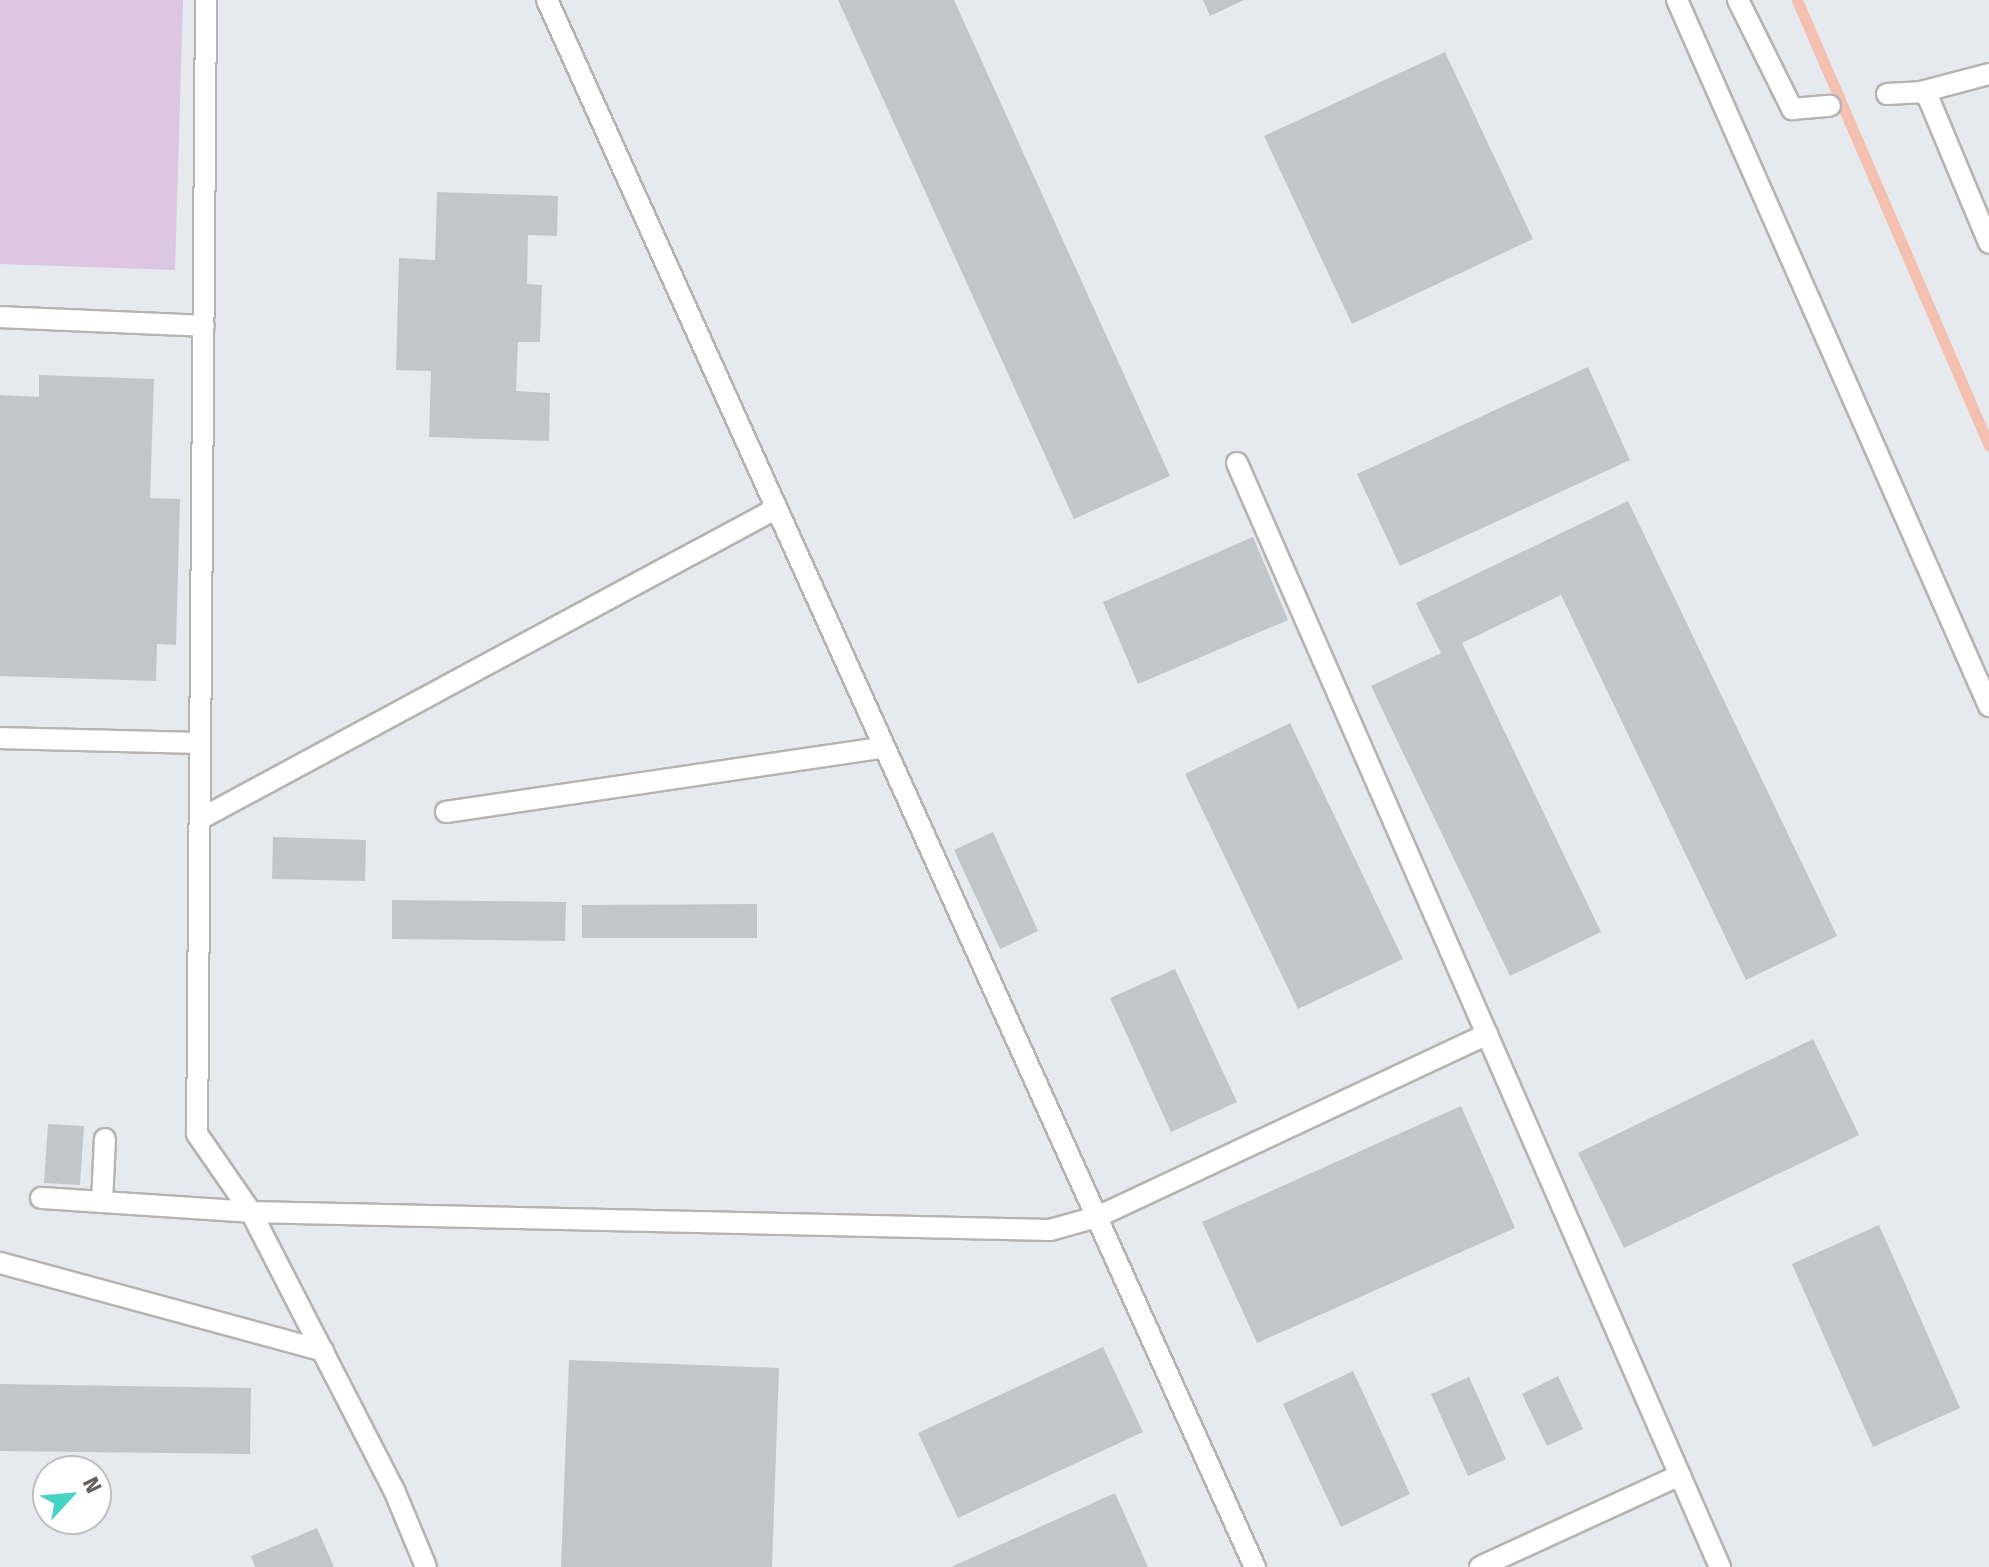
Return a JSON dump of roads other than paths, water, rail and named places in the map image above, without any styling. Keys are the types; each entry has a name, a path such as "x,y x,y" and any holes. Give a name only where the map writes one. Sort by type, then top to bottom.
{"lane":[{"path":"206,0 197,1134 251,1212 394,1490 426,1567"},
{"path":"547,0 1255,1567"},
{"path":"1677,0 1989,706"},
{"path":"1738,0 1792,109 1830,106"},
{"path":"1887,94 1921,92 1989,74"},
{"path":"1921,92 1935,107 1989,243"},
{"path":"0,317 204,326"},
{"path":"1237,463 1720,1567"},
{"path":"200,819 777,508"},
{"path":"0,738 200,743"},
{"path":"446,812 884,747"},
{"path":"41,1198 251,1212 1050,1230 1097,1217 1487,1034"},
{"path":"102,1202 105,1139"},
{"path":"0,1263 323,1351"},
{"path":"1480,1567 1680,1475"}],"waterway":[{"path":"1797,0 1989,445"}]}
